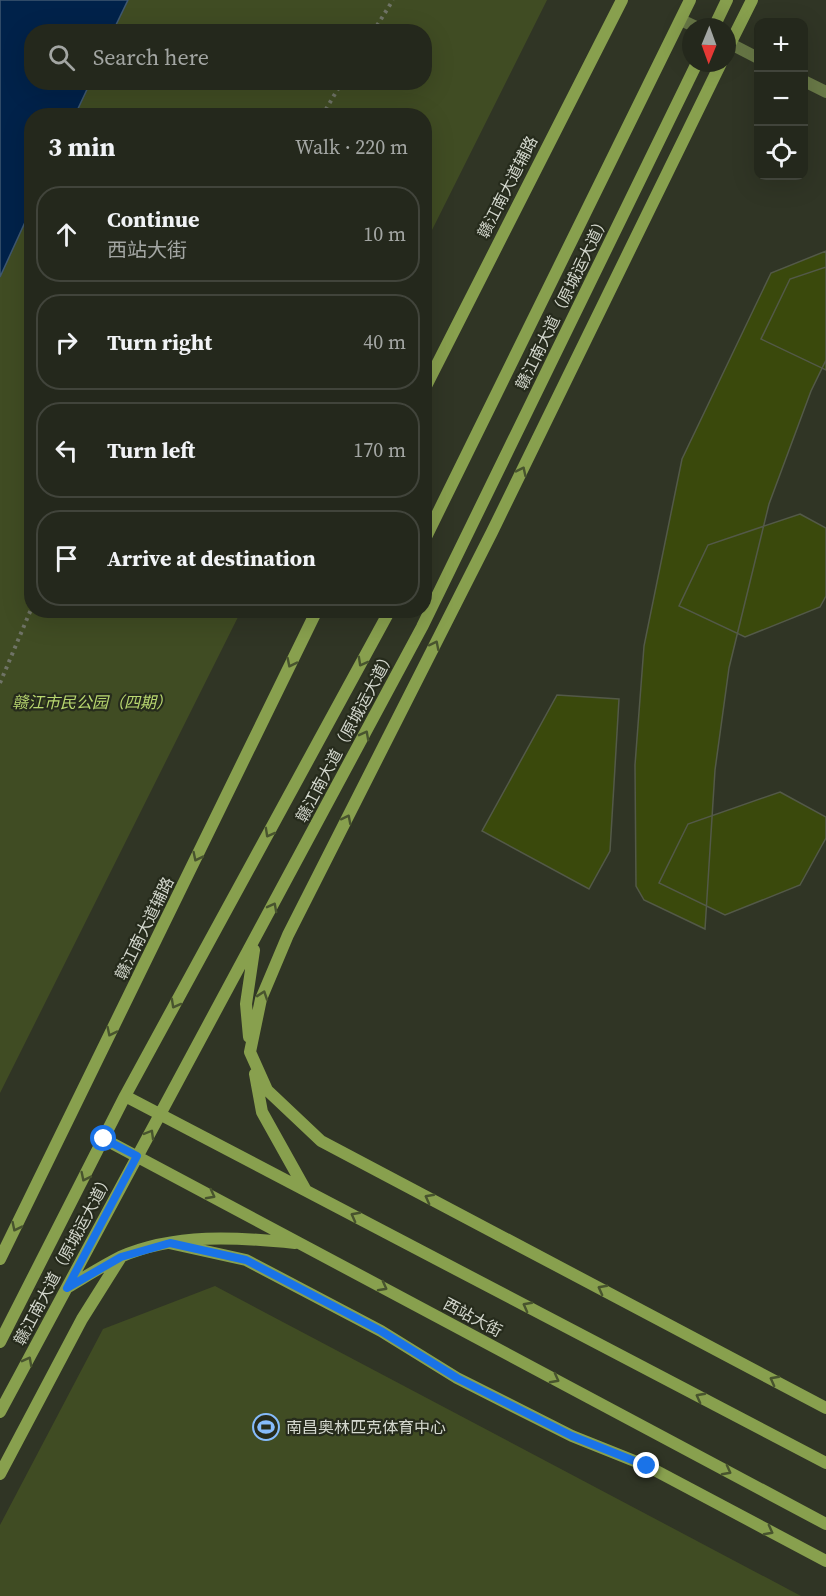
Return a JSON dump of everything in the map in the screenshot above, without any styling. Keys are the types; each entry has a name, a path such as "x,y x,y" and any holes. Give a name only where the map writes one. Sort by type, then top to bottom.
{"main road":[{"name":"赣江南大道辅路","path":"432,374 621,0"},
{"name":"赣江南大道（原城运大道）","path":"432,525 690,0"},
{"path":"718,18 727,0"},
{"path":"736,31 752,0"},
{"name":"赣江南大道（原城运大道）","path":"432,606 693,72"},
{"path":"717,72 492,532 288,935 261,999 250,1052 267,1090 321,1141 826,1408"},
{"name":"赣江南大道辅路","path":"0,1259 313,618"},
{"name":"赣江南大道（原城运大道）","path":"0,1342 125,1096 386,618"},
{"name":"赣江南大道（原城运大道）","path":"0,1412 426,618"},
{"path":"255,939 246,1004 250,1052 262,1112 306,1190"},
{"path":"125,1096 826,1463"},
{"name":"西站大街","path":"104,1139 826,1524"},
{"path":"67,1288 121,1257 170,1243 237,1237 303,1244"},
{"path":"170,1243 246,1260 381,1331 457,1378 572,1436 647,1466 826,1561"},
{"path":"0,1474 82,1319 121,1257"}],"street":[{"path":"736,49 754,56"},
{"path":"808,83 826,92"}],"path":[{"path":"378,24 393,0"},
{"path":"327,108 337,90"},
{"path":"0,683 27,618"}],"green space":[{"name":"赣江市民公园（四期）","path":"15,0 547,0 432,230 432,108 24,108 24,618 238,618 0,1093 0,57"},
{"name":"南昌奥林匹克体育中心","path":"215,1286 801,1596 0,1596 0,1525 103,1329"}],"water":[{"path":"0,0 128,0 116,24 24,24 24,90 87,90 78,108 24,108 24,224 0,277"}],"building":[{"path":"826,251 826,360 811,391 769,504 729,668 715,770 705,929 644,900 636,886 635,765 644,646 682,459 771,273"},
{"path":"826,267 826,370 761,339 790,279"},
{"path":"800,514 826,528 826,596 820,607 745,637 679,606 708,545"},
{"path":"557,695 619,699 610,851 589,889 482,831"},
{"path":"780,792 826,817 826,838 800,885 725,915 659,883 688,824"}],"place":[{"name":"南昌奥林匹克体育中心","path":"266,1427"}],"route":[{"path":"104,1139 137,1156 67,1288 121,1257 170,1243 246,1260 381,1331 457,1378 572,1436 647,1466"}]}
